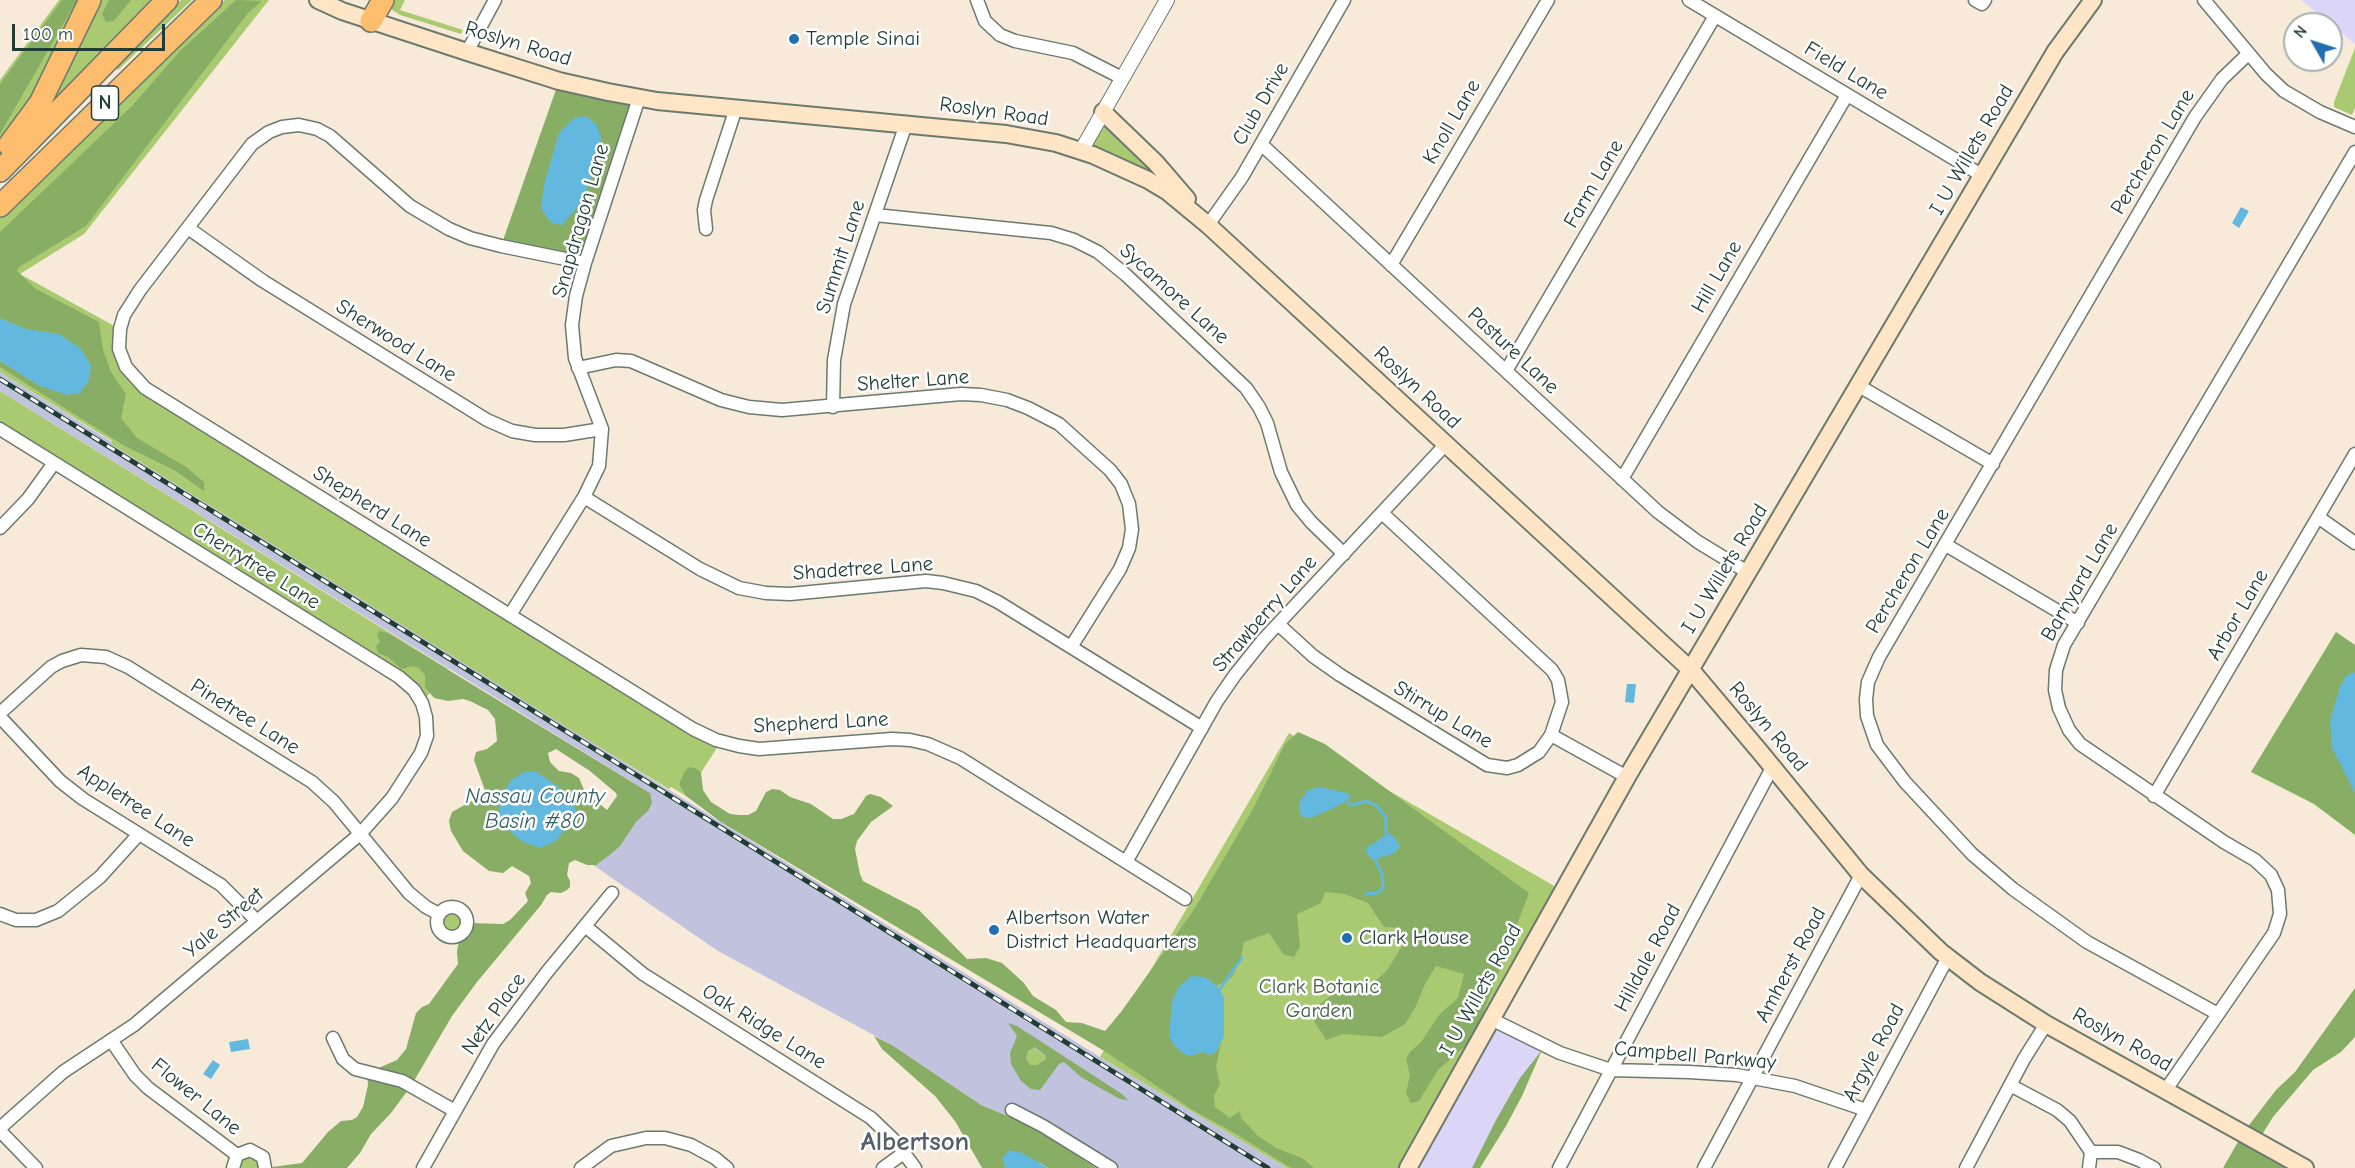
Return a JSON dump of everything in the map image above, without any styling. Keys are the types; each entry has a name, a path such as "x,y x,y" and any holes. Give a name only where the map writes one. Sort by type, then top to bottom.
{"highway":[{"path":"0,155 40,104 90,0"},
{"name":"N","path":"0,171 167,0"},
{"name":"N","path":"0,206 211,0"},
{"path":"368,13 383,0"}],"main road":[{"name":"Roslyn Road","path":"318,0 368,13 467,52 559,81 639,98 1006,134 1056,143 1081,151 1148,180 1168,192 1208,225 1690,670 1773,766 1861,875 1948,957 1980,982 2046,1024 2305,1168"},
{"name":"I U Willets Road","path":"1408,1168 1627,777 2063,39 2092,0"},
{"path":"1103,112 1156,163 1208,225"}],"street":[{"path":"467,52 495,0"},
{"path":"977,0 985,21 1000,35 1015,41 1073,53 1122,78"},
{"path":"1081,151 1167,0"},
{"name":"Club Drive","path":"1208,225 1242,177 1344,0"},
{"name":"Knoll Lane","path":"1391,265 1548,0"},
{"name":"Field Lane","path":"1689,0 1983,176"},
{"path":"2204,0 2269,78 2288,95 2355,127"},
{"name":"Farm Lane","path":"1506,371 1715,16"},
{"name":"Percheron Lane","path":"2218,1014 2087,942 2013,889 1972,854 1905,782 1877,745 1867,716 1866,699 1868,682 1879,657 2195,117 2216,86 2248,54"},
{"name":"Hill Lane","path":"1622,478 1847,95"},
{"name":"Snapdragon Lane","path":"510,615 584,497 599,466 602,429 575,358 572,325 576,296 585,263 639,98"},
{"path":"706,229 704,210 706,200 736,108"},
{"name":"Summit Lane","path":"832,407 837,333 844,304 906,124"},
{"name":"Shepherd Lane","path":"585,263 501,246 470,238 449,229 410,206 330,136 317,129 299,125 269,132 252,144 140,290 124,315 120,329 119,349 126,368 145,388 693,729 716,740 759,749 892,739 928,744 960,758 1185,899"},
{"name":"Pasture Lane","path":"1261,144 1680,530 1749,573"},
{"name":"Barnyard Lane","path":"2166,1090 2274,933 2280,914 2278,890 2271,875 2255,860 2154,796 2080,744 2062,717 2055,690 2056,670 2064,645 2355,152"},
{"name":"Sycamore Lane","path":"875,215 1051,233 1074,240 1098,252 1152,298 1246,388 1267,423 1281,472 1297,505 1344,554"},
{"name":"Sherwood Lane","path":"188,228 263,281 487,420 512,431 535,435 564,435 602,429"},
{"name":"Shelter Lane","path":"578,368 610,360 631,361 721,400 749,407 782,410 961,394 981,395 1007,400 1059,424 1110,470 1121,484 1129,504 1132,530 1129,548 1120,569 1071,647"},
{"path":"1859,386 1993,464"},
{"name":"Cherrytree Lane","path":"0,429 399,677 414,690 425,713"},
{"name":"Strawberry Lane","path":"1126,862 1202,728 1235,675 1278,624 1445,445"},
{"name":"Arbor Lane","path":"2154,796 2355,454"},
{"path":"0,528 28,499 54,463"},
{"name":"Shadetree Lane","path":"584,497 700,569 740,588 766,593 790,594 902,582 943,583 976,591 998,602 1202,728"},
{"name":"Stirrup Lane","path":"1278,624 1313,656 1340,675 1487,765 1507,768 1526,762 1539,752 1551,735 1562,702 1558,680 1552,670 1382,513"},
{"path":"2318,517 2355,543"},
{"path":"1946,545 2078,623"},
{"name":"Pinetree Lane","path":"0,715 51,667 81,655 106,657 128,667 312,782 334,802 409,893 439,914"},
{"name":"Yale Street","path":"0,1129 55,1078 134,1025 360,834 392,798 421,753 427,736 425,713"},
{"name":"Appletree Lane","path":"0,715 60,781 83,799 221,885 237,898 257,921"},
{"path":"1551,735 1627,777"},
{"name":"Hilldale Road","path":"1559,1168 1773,766"},
{"path":"0,914 16,920 36,920 58,911 100,877 139,834"},
{"name":"Amherst Road","path":"1704,1168 1861,875"},
{"name":"Netz Place","path":"423,1168 493,1044 612,893"},
{"name":"Oak Ridge Lane","path":"585,926 643,974 871,1118 905,1152 915,1168"},
{"name":"Argyle Road","path":"1835,1168 1948,957"},
{"name":"Campbell Parkway","path":"1491,1019 1560,1053 1611,1070 1737,1075 1795,1086 1866,1110"},
{"path":"1966,1168 2010,1085 2046,1024"},
{"path":"333,1038 343,1059 355,1069 402,1081 455,1111"},
{"name":"Flower Lane","path":"111,1040 135,1075 148,1088 237,1155"},
{"path":"2010,1085 2058,1110 2070,1121 2091,1152 2089,1168"},
{"path":"1012,1110 1043,1126 1111,1168"},
{"path":"0,1129 36,1168"},
{"path":"580,1168 611,1146 646,1138 665,1138 691,1145 715,1158 727,1168"},
{"name":"Flower Lane","path":"233,1168 237,1155 245,1150 255,1151 263,1157 265,1168"},
{"path":"883,1168 905,1152"},
{"path":"2091,1152 2118,1152 2154,1168"}],"shaded area":[{"path":"2301,0 2355,0 2355,44 2343,34 2343,12 2316,12"},
{"path":"0,372 112,442 111,444 1100,1057 1287,1168 1096,1168 1036,1128 981,1105 892,1045 718,951 593,865 650,793 0,391"},
{"path":"1491,1019 1544,1047 1475,1168 1408,1168"}],"green space":[{"path":"59,0 80,0 41,87 0,145 0,80"},
{"path":"62,0 77,0 0,134 0,84"},
{"path":"95,0 152,0 47,108"},
{"path":"109,0 131,0 114,21 106,22 102,14"},
{"path":"181,0 192,0 118,70 116,68"},
{"path":"225,0 269,0 84,234 20,274 118,328 131,377 720,743 686,796 671,787 669,789 573,731 111,444 112,441 0,372 0,217"},
{"path":"236,0 262,1 248,13 86,226 19,267 17,271 36,289 99,322 103,350 111,372 126,394 121,418 137,438 186,467 204,482 204,491 174,470 123,445 0,367 0,361 40,386 80,393 89,380 91,366 81,350 59,334 26,329 0,318 0,232 132,106 180,51"},
{"path":"390,0 405,0 400,10 463,30 461,34 400,15 392,10"},
{"path":"2355,48 2355,108 2352,115 2334,107 2334,102"},
{"path":"559,81 638,98 585,263 501,246"},
{"path":"1103,112 1156,163 1168,192 1081,151"},
{"path":"0,391 448,669 422,703 414,690 0,429"},
{"path":"380,631 388,633 650,793 652,803 620,846 596,865 587,865 575,860 569,863 567,875 570,887 561,893 551,892 547,895 477,982 452,1016 411,1086 391,1113 371,1134 360,1153 347,1168 265,1168 302,1163 328,1132 341,1121 357,1117 363,1107 368,1085 367,1073 397,1060 406,1049 416,1013 429,1004 458,964 460,934 467,923 503,924 528,901 525,893 531,883 529,876 512,866 503,873 489,871 463,851 451,831 449,821 452,812 486,793 474,760 476,752 487,749 497,741 495,719 488,710 470,701 463,699 448,701 434,698 425,687 425,675 419,668 413,666 401,669 388,657 378,653 376,646 380,642 377,635","holes":["556,749 590,771 616,793 617,796 607,810 595,800 587,797 579,778 571,773 559,771 550,762 548,753"]},
{"path":"2336,632 2355,645 2355,835 2314,804 2251,772"},
{"path":"1298,732 1325,744 1529,893 1483,1013 1477,1036 1438,1070 1419,1101 1411,1103 1406,1093 1410,1075 1406,1059 1421,1042 1439,1015 1458,998 1464,974 1436,966 1405,1024 1382,1037 1343,1034 1326,1040 1314,1021 1316,1007 1336,992 1359,990 1379,978 1388,969 1402,946 1400,928 1384,927 1368,903 1345,894 1325,892 1321,903 1297,914 1300,947 1294,957 1284,955 1269,933 1244,942 1240,961 1232,977 1217,986 1205,977 1194,1055 1202,1052 1216,1052 1221,1044 1216,1066 1220,1084 1214,1096 1215,1107 1230,1118 1240,1111 1241,1118 1257,1135 1276,1148 1302,1158 1314,1168 1291,1168 1191,1109 1106,1052 721,822 686,796 679,784 689,767 695,768 701,772 703,790 711,802 730,814 739,815 748,815 756,811 766,792 772,789 780,790 790,797 811,804 833,819 841,819 854,814 866,796 870,794 881,797 893,806 871,822 857,841 855,849 863,881 919,910 967,959 986,958 1002,963 1024,983 1033,996 1056,1010 1066,1022 1082,1023 1105,1031 1195,908 1254,807 1285,744","holes":["1395,838 1400,847 1394,853 1387,853 1378,859 1371,845"]},
{"name":"Clark Botanic Garden","path":"1289,733 1563,891 1408,1168 1287,1168 1100,1057"},
{"path":"452,907 458,908 466,916 466,928 458,936 452,937 446,936 438,928 437,922 438,916 446,908"},
{"path":"2355,988 2355,1037 2341,1052 2313,1070 2273,1117 2258,1141 2286,1168 2223,1168 2243,1133 2276,1090 2295,1072"},
{"path":"1008,1023 1017,1026 1128,1100 1120,1099 1081,1077 1064,1062 1059,1064 1040,1090 1031,1089 1021,1081 1011,1064 1010,1053 1017,1036","holes":["1035,1047 1045,1055 1046,1059 1037,1065 1030,1065 1026,1059 1028,1051"]},
{"path":"874,1036 892,1045 981,1105 1036,1128 1096,1168 1048,1168 1040,1163 1003,1157 1006,1168 982,1168 955,1121 935,1096 882,1049"},
{"path":"1034,1047 1046,1057 1036,1066 1030,1066 1026,1059 1028,1052"},
{"path":"1542,1050 1506,1126 1480,1168 1472,1168 1520,1078"},
{"path":"250,1150 265,1168 233,1168"}],"water":[{"path":"586,116 596,124 601,138 597,159 583,201 562,225 550,222 541,208 544,184 559,133 574,118"},
{"path":"2241,207 2249,211 2239,228 2232,223"},
{"path":"0,318 26,329 59,334 81,349 91,366 89,380 80,393 67,395 40,386 0,361"},
{"path":"2355,673 2355,793 2332,748 2330,720 2340,687 2346,676"},
{"path":"1627,684 1636,684 1634,703 1625,702"},
{"name":"Nassau County Basin #80","path":"526,771 537,772 566,792 573,800 576,814 556,841 540,848 523,842 501,824 498,802 511,780"},
{"path":"1320,787 1347,793 1351,797 1338,806 1310,818 1304,818 1300,814 1299,803 1308,790"},
{"path":"1389,833 1400,847 1394,853 1373,860 1367,854 1366,848"},
{"path":"1191,976 1205,977 1217,986 1224,997 1224,1036 1216,1052 1209,1055 1202,1052 1186,1055 1175,1047 1169,1036 1172,1002 1178,988"},
{"path":"248,1039 250,1049 231,1052 229,1042"},
{"path":"213,1060 220,1065 211,1079 203,1074"},
{"path":"1009,1150 1022,1153 1048,1168 1006,1168 1002,1158"}],"waterway":[{"path":"1347,802 1352,805 1366,801 1377,806 1386,818 1386,835"},
{"path":"1366,894 1377,893 1383,888 1382,874 1376,857"},
{"path":"1217,993 1242,958"}],"railway":[{"path":"0,379 1268,1168"}],"place":[{"name":"Temple Sinai","path":"794,39"},
{"name":"Albertson Water District Headquarters","path":"994,930"},
{"name":"Clark House","path":"1347,938"}],"district":[{"name":"Albertson","path":"915,1142"}]}
